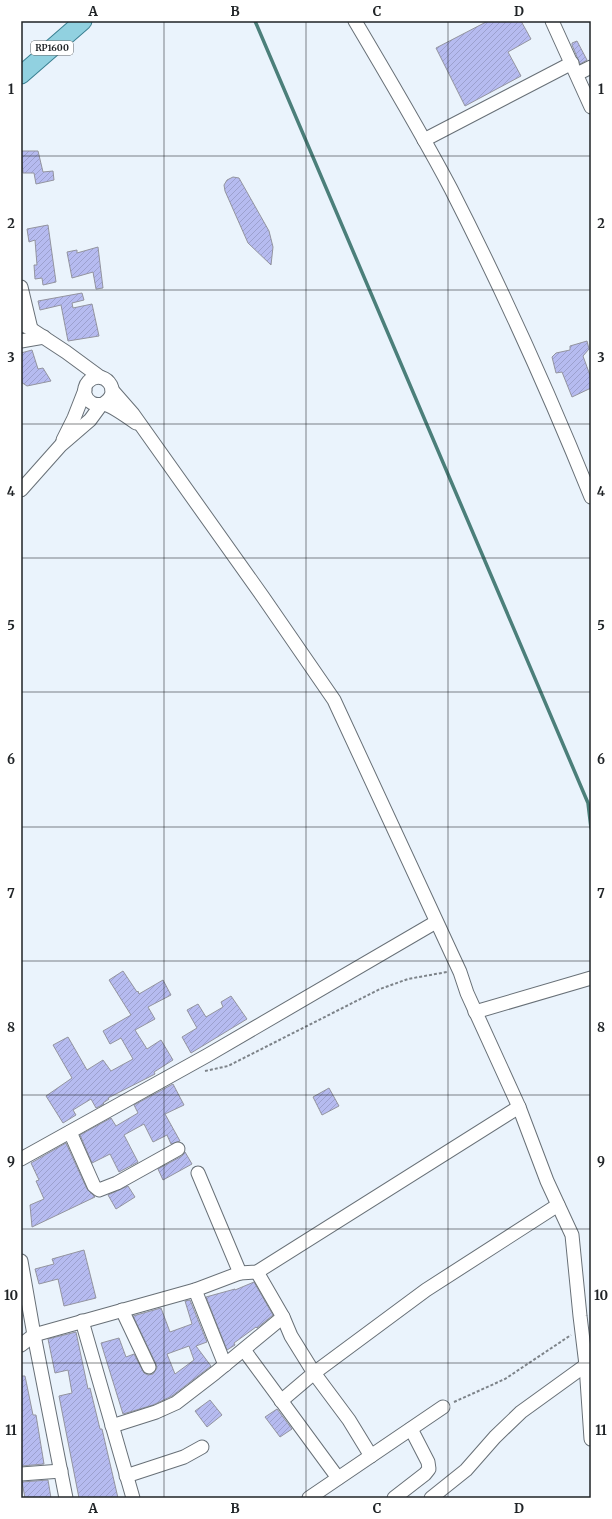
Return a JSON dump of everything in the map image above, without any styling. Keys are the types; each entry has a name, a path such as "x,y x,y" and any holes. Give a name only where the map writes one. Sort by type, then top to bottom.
{"main road":[{"name":"RP1600","path":"23,72 83,21"}],"street":[{"path":"355,21 424,140 477,243 551,399 591,497"},
{"path":"552,21 591,107"},
{"path":"424,140 575,69 591,67"},
{"path":"21,287 26,327 44,337 100,378 108,382 112,390 133,414 334,700 460,972 475,1012 519,1107 547,1181 572,1235 581,1330 586,1365 591,1439"},
{"path":"21,341 44,337"},
{"path":"66,352 86,387 88,400 96,405 102,404 142,427"},
{"path":"61,445 74,418 86,387 95,378 100,378"},
{"path":"21,490 61,445 90,420 102,404 110,398 112,390"},
{"path":"21,1159 208,1056 436,922"},
{"path":"475,1012 591,978"},
{"path":"21,1345 34,1335 195,1290 240,1273 257,1272 519,1107"},
{"path":"70,1132 94,1186 99,1190 118,1183 178,1149"},
{"path":"198,1173 240,1273"},
{"path":"281,1401 314,1373 426,1290 558,1204"},
{"path":"21,1261 66,1498"},
{"path":"257,1272 283,1317 291,1336 314,1373 349,1420 371,1456"},
{"path":"195,1290 225,1365"},
{"path":"122,1310 149,1367"},
{"path":"112,1426 156,1412 176,1403 244,1350 283,1317"},
{"path":"82,1321 132,1498"},
{"path":"244,1350 338,1478"},
{"path":"432,1498 463,1473 495,1436 521,1412 586,1365"},
{"path":"308,1498 443,1407"},
{"path":"394,1498 425,1474 429,1469 428,1462 411,1429"},
{"path":"126,1476 184,1457 202,1447"},
{"path":"21,1474 61,1471"}],"path":[{"path":"204,1071 228,1066 380,989 408,979 446,972 460,972"},
{"path":"443,1407 505,1379 581,1330"}],"building":[{"path":"488,21 521,21 531,39 508,52 521,76 465,106 436,48"},
{"path":"577,41 587,60 580,64 572,45 572,43"},
{"path":"21,151 38,151 43,172 53,171 54,180 36,184 34,173 23,173"},
{"path":"233,177 239,178 269,231 273,247 271,265 248,243 225,191 224,185 227,180"},
{"path":"48,225 56,282 43,285 42,278 35,279 34,265 37,265 35,240 29,242 27,229"},
{"path":"98,247 103,288 96,289 93,272 72,278 67,252 77,250 77,253"},
{"path":"82,293 84,300 72,303 73,308 92,304 99,336 68,341 61,305 40,310 38,301"},
{"path":"587,341 589,349 583,356 591,378 591,388 572,397 562,372 556,373 552,357 556,353 570,350 570,346"},
{"path":"32,350 38,369 43,368 51,381 27,386 21,382 21,353"},
{"path":"123,971 139,994 163,980 171,995 148,1007 155,1019 135,1030 147,1049 161,1040 173,1060 154,1072 155,1074 108,1098 109,1099 103,1103 104,1104 96,1108 91,1099 73,1110 76,1115 63,1123 46,1096 72,1078 53,1045 68,1037 87,1070 103,1060 111,1071 133,1059 121,1038 110,1044 103,1031 131,1015 109,980"},
{"path":"231,996 247,1019 191,1053 182,1037 197,1028 187,1010 198,1004 206,1017 223,1007 221,1002"},
{"path":"173,1084 184,1105 165,1114 180,1141 171,1144 167,1135 153,1142 144,1124 124,1135 138,1162 119,1172 110,1154 92,1163 80,1135 111,1118 116,1126 138,1113 134,1105"},
{"path":"329,1088 339,1106 322,1115 313,1097"},
{"path":"66,1143 87,1189 95,1197 32,1227 30,1205 44,1199 36,1181 39,1180 31,1163"},
{"path":"185,1152 192,1164 163,1180 158,1169 182,1156"},
{"path":"128,1186 135,1197 116,1209 108,1195"},
{"path":"84,1250 96,1298 64,1306 58,1279 39,1284 35,1269 54,1264 52,1259"},
{"path":"254,1282 273,1315 257,1328 256,1327 234,1343 235,1345 227,1350 206,1297 235,1290"},
{"path":"190,1300 207,1342 196,1346 211,1366 172,1396 153,1405 123,1414 101,1343 119,1338 126,1357 134,1354 144,1373 148,1375 153,1374 157,1368 156,1364 133,1316 161,1308 170,1332 192,1324 185,1301","holes":["189,1346 194,1360 175,1374 167,1354"]},
{"path":"76,1332 88,1389 90,1388 100,1429 102,1429 118,1498 79,1498 59,1396 72,1393 68,1370 55,1373 48,1339"},
{"path":"21,1376 25,1376 33,1415 36,1415 44,1464 21,1466"},
{"path":"210,1400 222,1415 207,1427 195,1411"},
{"path":"277,1409 292,1429 280,1437 265,1417"},
{"path":"48,1480 51,1498 25,1498 22,1482"}],"waterway":[{"path":"255,21 588,803 591,828"}]}
